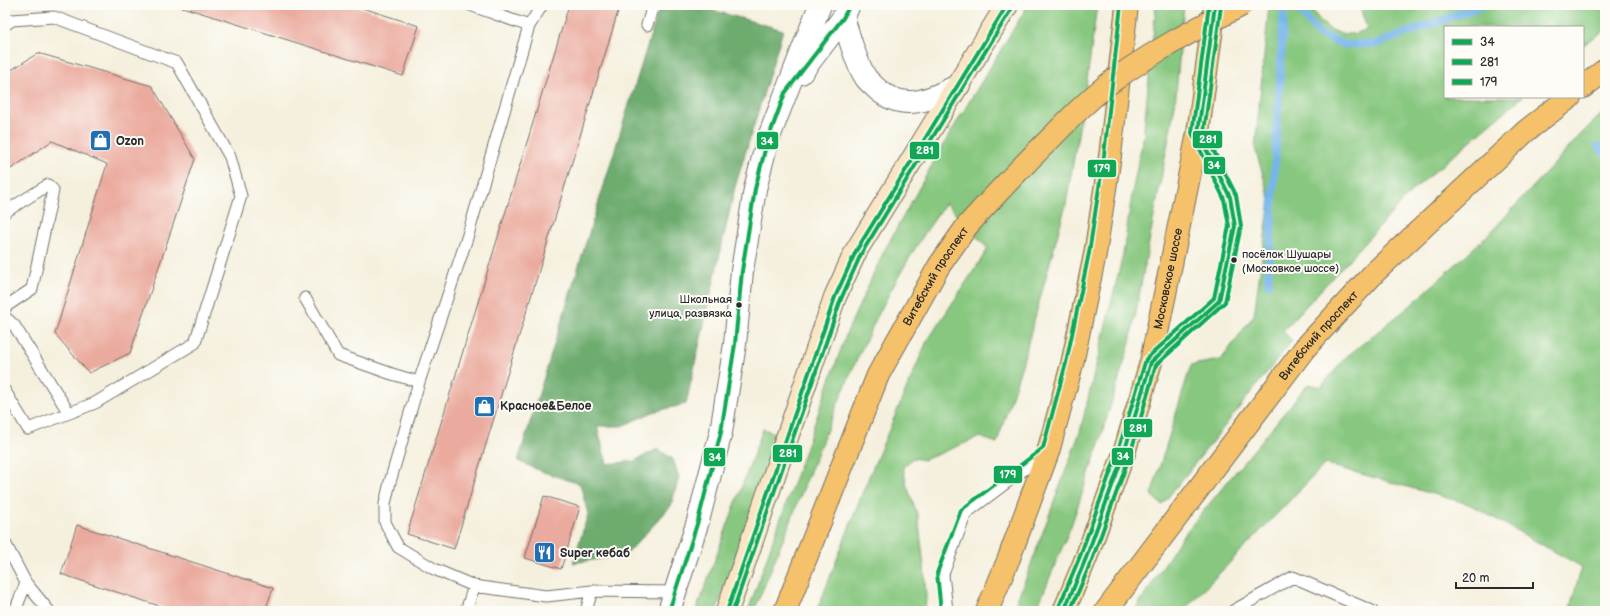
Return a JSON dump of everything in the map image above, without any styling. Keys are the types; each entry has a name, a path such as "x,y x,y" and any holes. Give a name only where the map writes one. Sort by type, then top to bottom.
{"main road":[{"path":"727,611 835,297 856,251 1007,5"},
{"path":"987,611 1009,558 1048,452 1072,364 1095,254 1110,156 1127,5"},
{"name":"Московское шоссе","path":"1064,611 1086,558 1124,453 1150,362 1198,134 1215,5"},
{"name":"Витебский проспект","path":"785,611 878,375 940,266 967,226 1024,164 1075,114 1111,83 1159,50 1202,25 1242,5"},
{"path":"1584,86 1605,70"},
{"name":"Витебский проспект","path":"1106,611 1311,342 1375,272 1526,131 1569,98"}],"street":[{"path":"672,602 698,521 716,455 734,351 742,271 755,189 767,142 820,5"},
{"path":"785,93 846,12"},
{"path":"846,12 857,58 866,79 882,94 898,100 916,102 934,98 959,85"}],"lane":[{"path":"470,5 529,26"},
{"path":"542,5 529,26 466,238 419,382 390,482 385,504 385,522 398,547 434,568 474,586 546,596 592,591 672,602"},
{"path":"648,25 653,5"},
{"path":"5,25 12,20 54,17 177,63 230,158 241,196 195,343 95,403 28,429 5,391"},
{"path":"1150,362 1219,301 1235,226 1230,197 1198,134"},
{"path":"5,212 48,185 53,190 32,289 5,306"},
{"path":"305,298 338,355 419,382"},
{"path":"5,317 14,325 69,413"},
{"path":"947,611 943,574 966,513 1048,452"},
{"path":"5,543 26,583 49,611"},
{"path":"1233,611 1293,577 1372,611"},
{"path":"15,611 26,583"},
{"path":"466,611 474,586"},
{"path":"586,611 592,591"}],"green space":[{"path":"660,5 694,5 783,30 735,187 686,404 653,412 622,426 597,426 607,464 634,461 658,449 673,459 679,477 671,506 626,555 573,563 588,514 580,484 543,472 518,461"},
{"path":"1028,5 1097,5 1086,88 1066,204 1022,365 997,443 980,437 924,460 913,458 903,467 907,486 918,516 924,566 926,597 925,611 817,611 863,491 926,343 988,249 946,203 906,263 872,327 842,392 754,611 748,611 847,332 883,253 943,145"},
{"path":"1156,5 1184,5 1175,105 1130,343 1095,456 1071,526 1036,611 1012,611 1024,583 1080,432 1123,254 1133,188 1143,139"},
{"path":"1269,5 1312,5 1317,17 1327,27 1339,33 1354,34 1367,29 1359,5 1605,5 1605,30 1584,44 1584,26 1444,26 1444,98 1521,98 1414,189 1283,331 1292,341 1162,505 1151,495 1191,365 1221,360 1254,315 1270,200 1255,148"},
{"path":"1605,111 1605,611 1569,611 1582,567 1469,504 1325,464 1183,611 1134,611 1182,537 1308,384 1321,387 1346,357 1410,306 1490,233 1584,131"},
{"path":"763,429 778,434 754,509 716,611 696,611"}],"building":[{"path":"176,5 353,5 419,26 403,76"},
{"path":"569,5 620,5 454,549 407,534"},
{"path":"38,53 152,86 195,159 130,353 89,373 55,334 107,164 52,141 5,173 5,74"},
{"path":"544,496 580,507 561,569 525,558"},
{"path":"77,525 273,588 265,611 175,611 61,574"}],"waterway":[{"path":"1268,284 1284,5"},
{"path":"1301,5 1301,12 1318,33 1345,45 1376,44 1484,5"},
{"path":"1598,146 1605,154"}],"transit line":[{"name":"34","path":"669,611 698,521 721,432 735,344 742,271 755,189 767,142 785,93 843,18 850,5"},
{"name":"34","path":"727,611 835,297 856,251 1007,5"},
{"name":"179","path":"941,611 937,573 961,510 1043,448 1066,363 1089,253 1104,155 1121,5"},
{"name":"179","path":"1058,609 1080,556 1118,451 1146,359 1214,298 1229,226 1224,199 1192,133 1209,5"},
{"name":"34","path":"1064,611 1086,558 1124,453 1151,362 1219,301 1235,226 1230,197 1198,133 1215,5"},
{"name":"281","path":"1070,611 1092,560 1130,455 1156,365 1225,302 1241,226 1236,195 1204,132 1221,6"},
{"name":"281","path":"733,611 841,299 861,254 1012,8"}],"place":[{"name":"Ozon","path":"100,141"},
{"name":"посёлок Шушары (Московкое шоссе)","path":"1234,260"},
{"name":"Школьная улица, развязка","path":"739,305"},
{"name":"Красное&Белое","path":"485,406"},
{"name":"Super кебаб","path":"545,553"}]}
